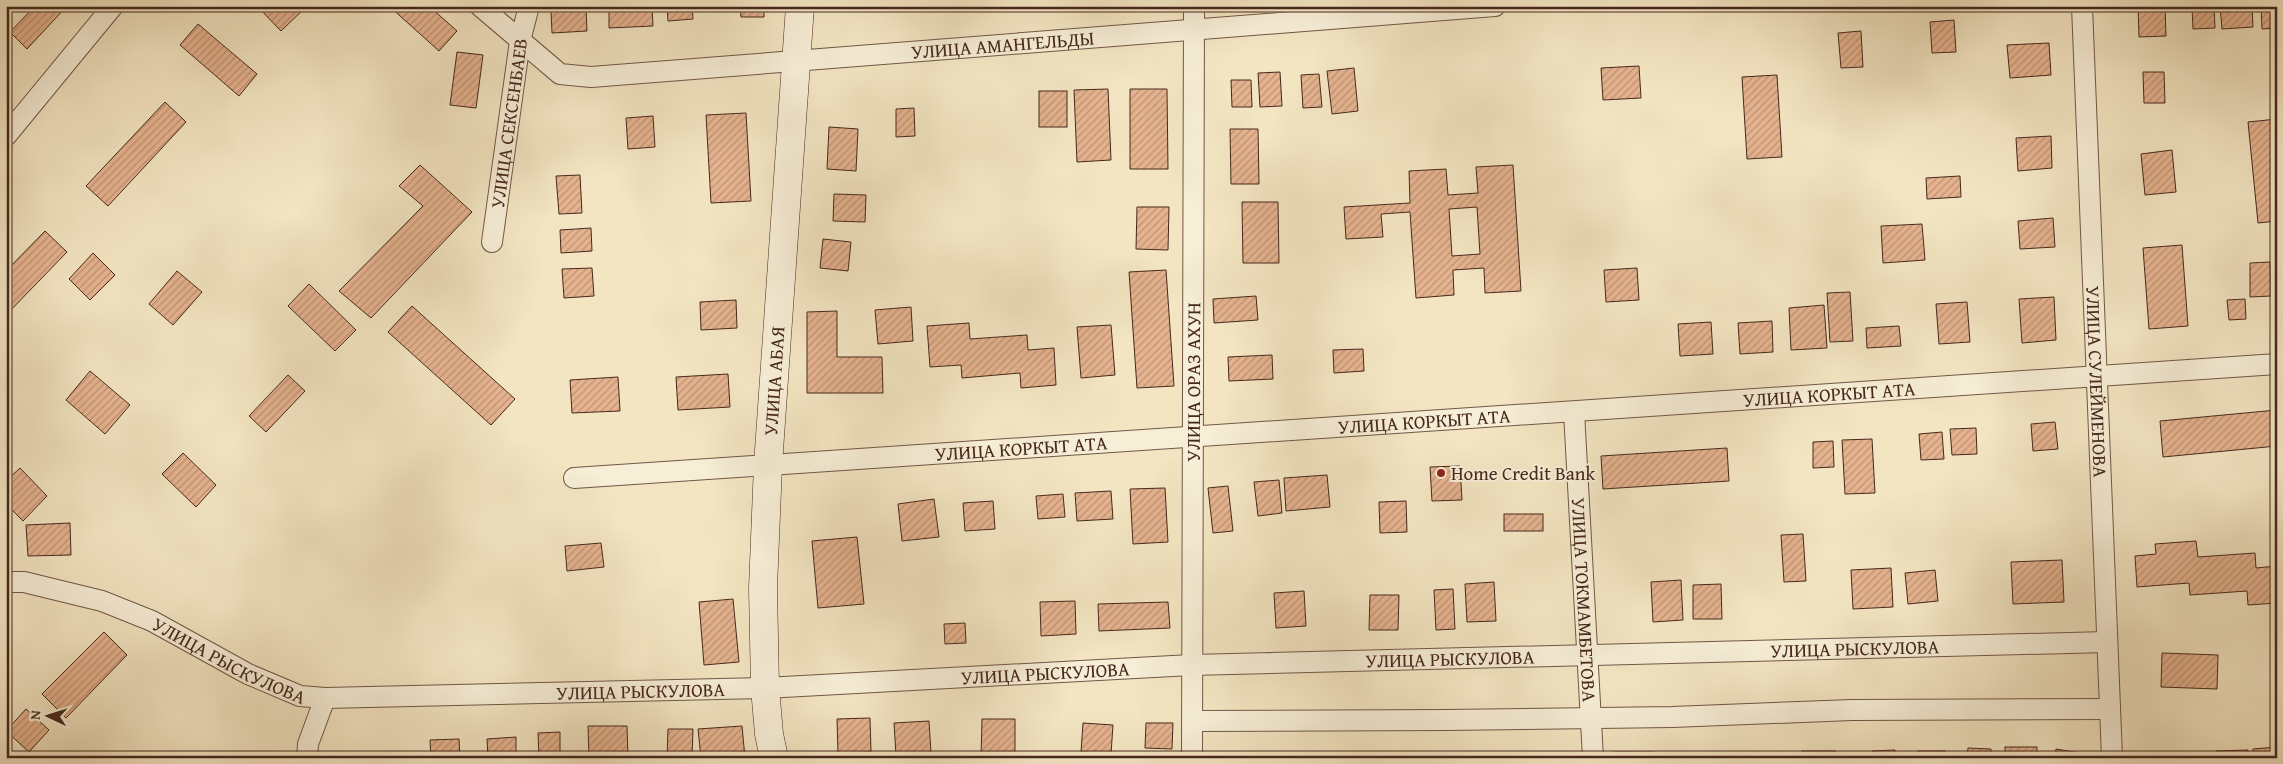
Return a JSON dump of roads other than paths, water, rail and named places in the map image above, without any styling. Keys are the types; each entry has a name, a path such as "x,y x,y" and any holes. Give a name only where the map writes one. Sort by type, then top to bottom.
{"street":[{"path":"6,136 113,6"},
{"name":"УЛИЦА АМАНГЕЛЬДЫ","path":"480,6 560,74 591,77 1495,6"},
{"name":"УЛИЦА СЕКСЕНБАЕВ","path":"492,242 520,41 529,6"},
{"name":"УЛИЦА АБАЯ","path":"774,758 769,734 765,688 763,588 768,465 800,6"},
{"name":"УЛИЦА ОРАЗ АХУН","path":"1192,758 1194,6"},
{"name":"УЛИЦА СУЛЕЙМЕНОВА","path":"2082,6 2112,758"},
{"name":"УЛИЦА КОРКЫТ АТА","path":"574,478 2096,378 2277,364"},
{"name":"УЛИЦА ТОКМАМБЕТОВА","path":"1574,412 1593,758"},
{"name":"УЛИЦА РЫСКУЛОВА","path":"6,582 24,582 102,601 152,621 248,674 300,696 325,698 765,688 1191,665 2107,642"},
{"path":"307,758 308,744 325,698"},
{"path":"1192,721 1591,718 1852,710 2110,709"}],"place":[{"name":"Home Credit Bank","path":"1441,473"}]}
